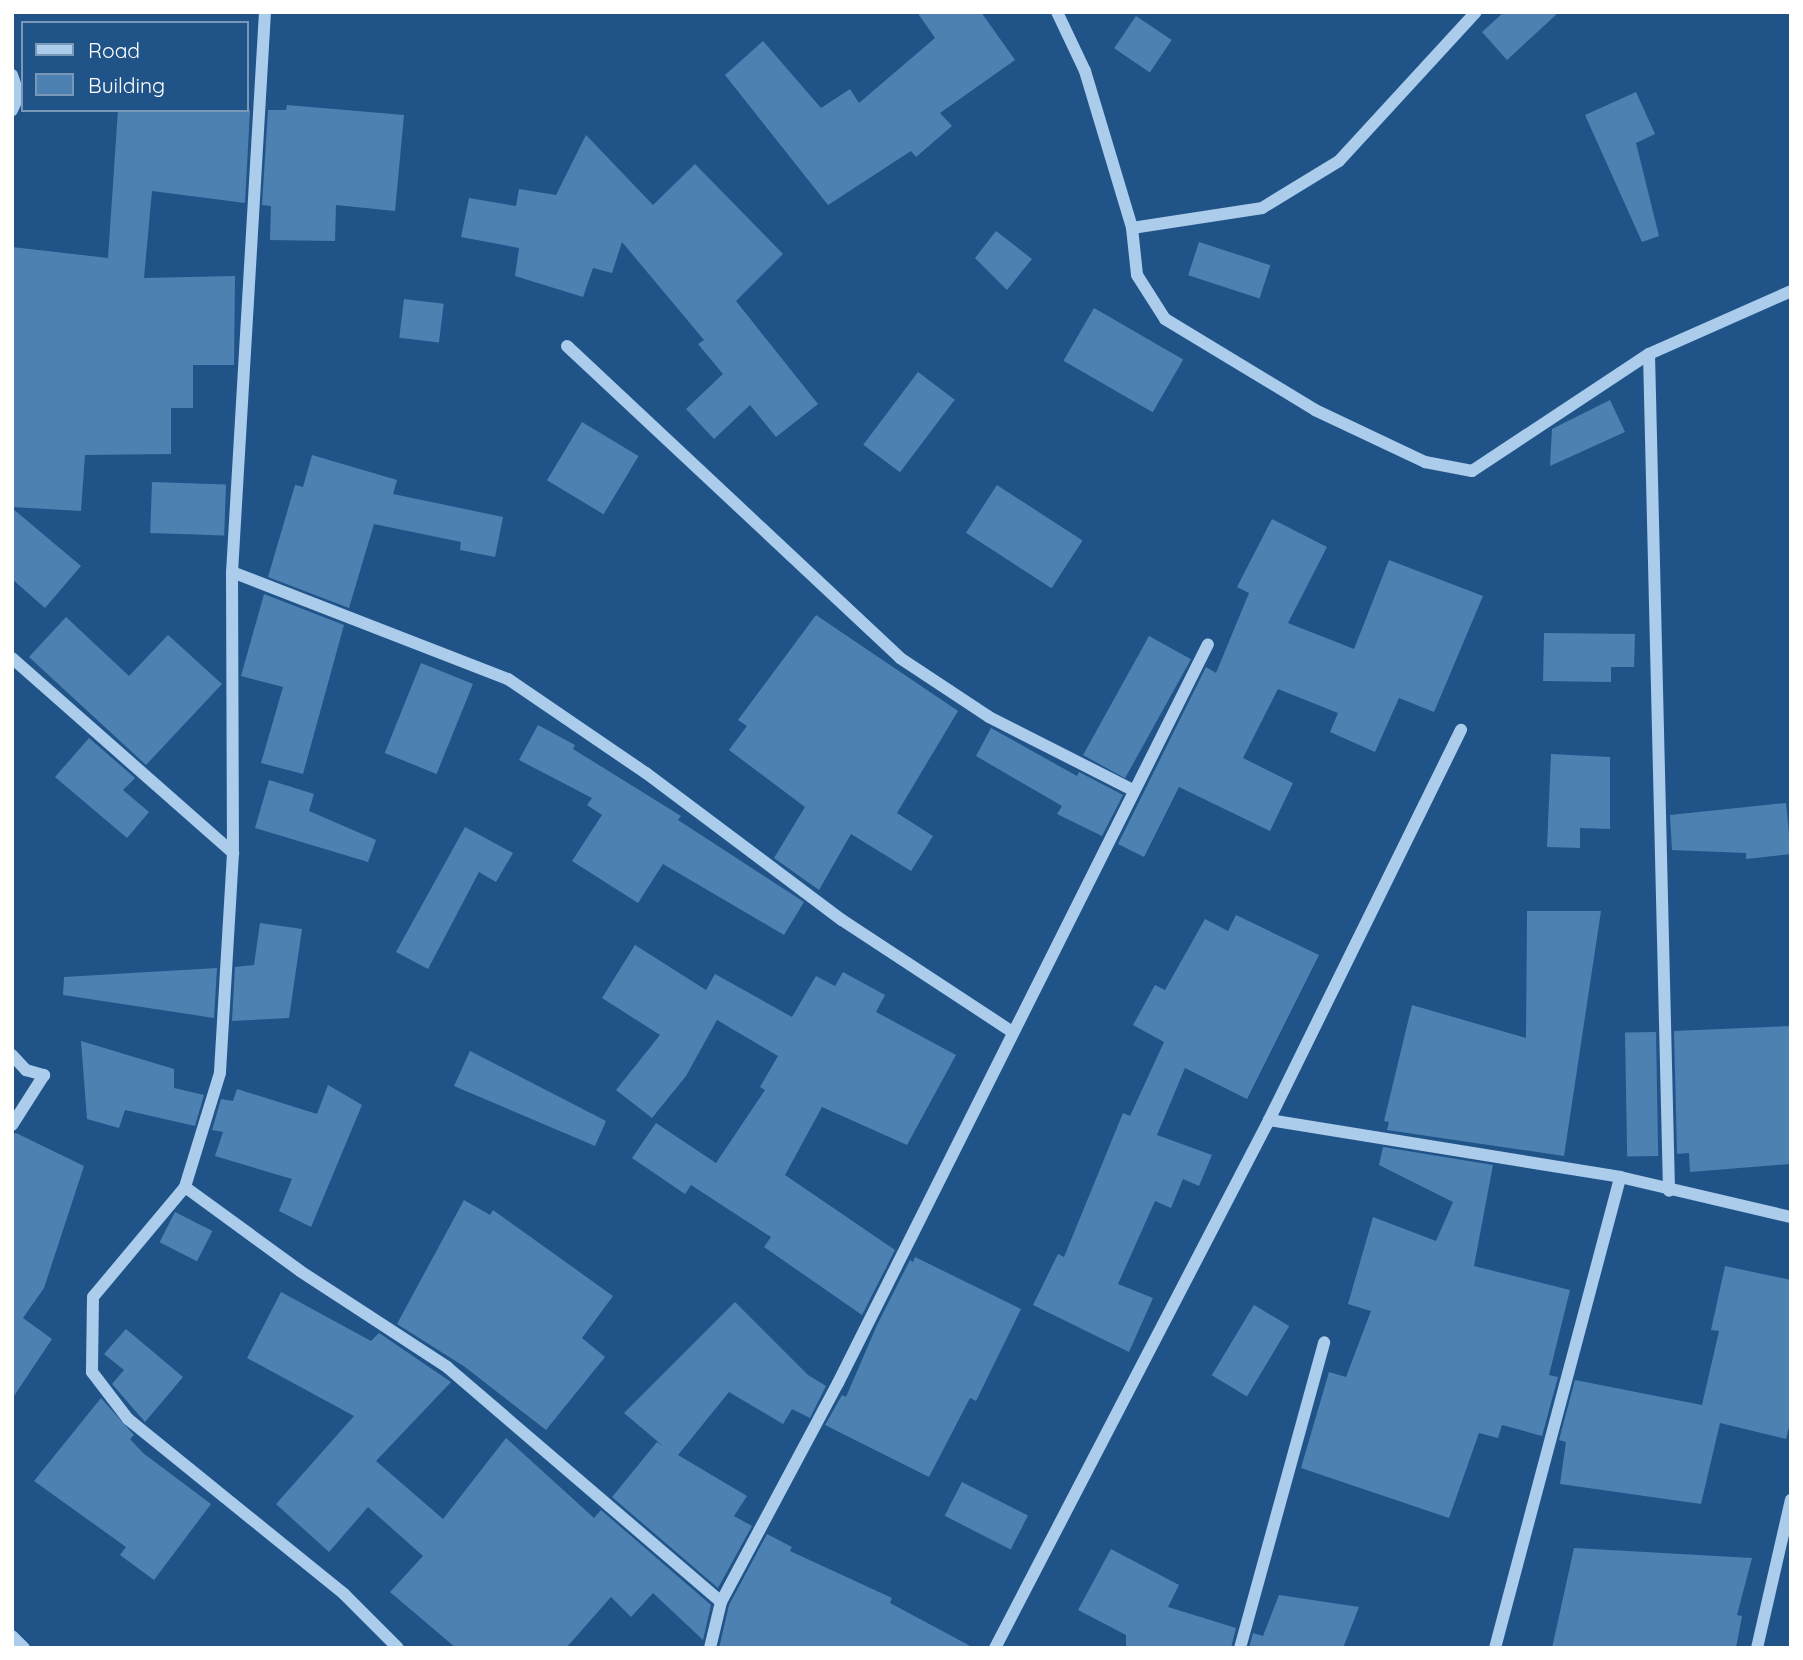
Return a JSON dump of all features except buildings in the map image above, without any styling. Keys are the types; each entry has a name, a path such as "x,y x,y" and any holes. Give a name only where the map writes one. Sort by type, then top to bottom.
{"street":[{"path":"265,12 232,572 233,853 219,1073 185,1187 93,1297 92,1371 128,1419 344,1594 398,1648"},
{"path":"1057,12 1085,71 1132,228 1137,275 1165,319 1315,410 1425,463 1472,471 1649,354 1791,291"},
{"path":"1132,228 1262,208 1339,161 1476,12"},
{"path":"12,75 19,95 12,110"},
{"path":"567,346 900,658 989,717 1133,790"},
{"path":"1649,354 1669,1191"},
{"path":"232,572 508,679 646,773 842,920 1011,1031"},
{"path":"710,1648 721,1602 838,1383 1011,1031 1208,644"},
{"path":"12,658 233,853"},
{"path":"995,1648 1269,1120 1461,730"},
{"path":"12,1055 26,1070 44,1075 12,1125"},
{"path":"1269,1120 1620,1177 1669,1191 1791,1217"},
{"path":"1495,1648 1620,1177"},
{"path":"185,1187 300,1271 447,1367 721,1602"},
{"path":"1240,1648 1324,1342"},
{"path":"1757,1648 1791,1500"},
{"path":"12,1636 24,1648"}]}
